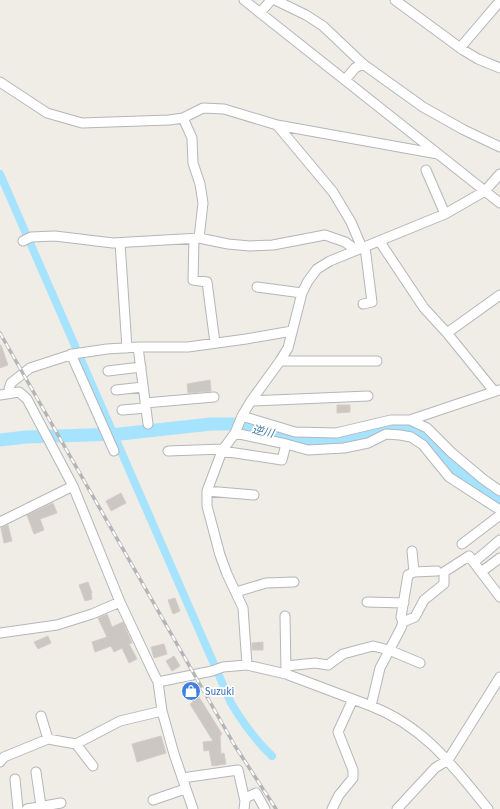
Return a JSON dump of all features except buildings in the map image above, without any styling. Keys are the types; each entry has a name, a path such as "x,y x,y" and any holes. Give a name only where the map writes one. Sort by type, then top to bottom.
{"street":[{"path":"244,0 500,203"},
{"path":"260,13 271,0"},
{"path":"275,0 306,14 323,26 363,64 423,107 464,130 500,147"},
{"path":"395,0 460,48 478,59 500,68"},
{"path":"460,48 500,1"},
{"path":"345,80 355,68 363,64"},
{"path":"0,82 47,113 82,123 169,120 183,118 203,108 224,109 277,124 440,154"},
{"path":"183,118 192,138 193,163 200,184 203,203 197,239 193,280 207,282 215,343"},
{"path":"277,124 333,192 351,222 361,248 372,302 363,304"},
{"path":"426,170 445,214"},
{"path":"247,665 243,608 220,555 207,506 207,491 222,450 235,431 240,419 251,401 280,362 288,348 302,293 308,281 317,269 330,261 380,242 445,214 485,191 500,174"},
{"path":"26,239 55,236 113,244 197,239 250,246 273,245 325,235 361,248"},
{"path":"240,419 295,432 336,433 391,420 410,420 497,390 424,308 380,242"},
{"path":"120,243 126,348"},
{"path":"257,287 302,293"},
{"path":"447,333 500,295"},
{"path":"4,394 9,389 11,383 30,368 92,350 138,347 188,347 292,331"},
{"path":"138,347 148,424"},
{"path":"75,354 100,422 114,451"},
{"path":"280,362 377,361"},
{"path":"108,371 141,367"},
{"path":"116,390 143,387"},
{"path":"4,394 15,392 22,394 27,399 73,486 120,602 158,682 162,711 185,789 193,809"},
{"path":"251,401 368,396"},
{"path":"122,410 146,405 214,397"},
{"path":"410,420 427,428 452,453 500,491"},
{"path":"235,431 308,450 344,448 368,443 386,434 411,437 423,445 449,476 500,510"},
{"path":"168,451 222,450 282,460 286,444"},
{"path":"0,522 73,486"},
{"path":"207,491 254,495"},
{"path":"462,544 500,515"},
{"path":"474,562 500,540"},
{"path":"412,551 414,572"},
{"path":"372,706 380,668 403,622 415,618 424,600 444,584 444,572 469,556 500,597"},
{"path":"482,572 500,558"},
{"path":"403,622 401,616 408,575 414,572 437,571"},
{"path":"236,592 266,583 294,582"},
{"path":"0,633 57,625 92,614 120,602"},
{"path":"367,602 404,603"},
{"path":"285,616 286,670"},
{"path":"286,670 315,662 328,665 343,654 372,646 389,650 420,662"},
{"path":"158,682 212,671 223,667 247,665 286,670 384,711 425,737 448,760 488,809"},
{"path":"397,809 435,768 448,760 500,677"},
{"path":"332,809 339,795 354,778 354,770 338,732 353,699"},
{"path":"0,762 4,757 48,739 76,744 120,721 162,711"},
{"path":"41,716 48,739"},
{"path":"76,744 93,766"},
{"path":"182,778 238,770 245,798 244,809"},
{"path":"36,772 46,807"},
{"path":"15,779 18,809"},
{"path":"153,800 185,789"},
{"path":"245,798 256,793 265,809"},
{"path":"28,809 46,807 61,803"}],"waterway":[{"path":"0,174 231,703 260,744 272,756"},
{"name":"逆川","path":"0,440 26,437 120,434 211,424 233,424 308,441 342,441 389,429 405,428 426,437 448,462 500,501"}],"railway":[{"path":"0,333 235,746 276,809"}],"place":[{"name":"Suzuki","path":"191,691"}]}
